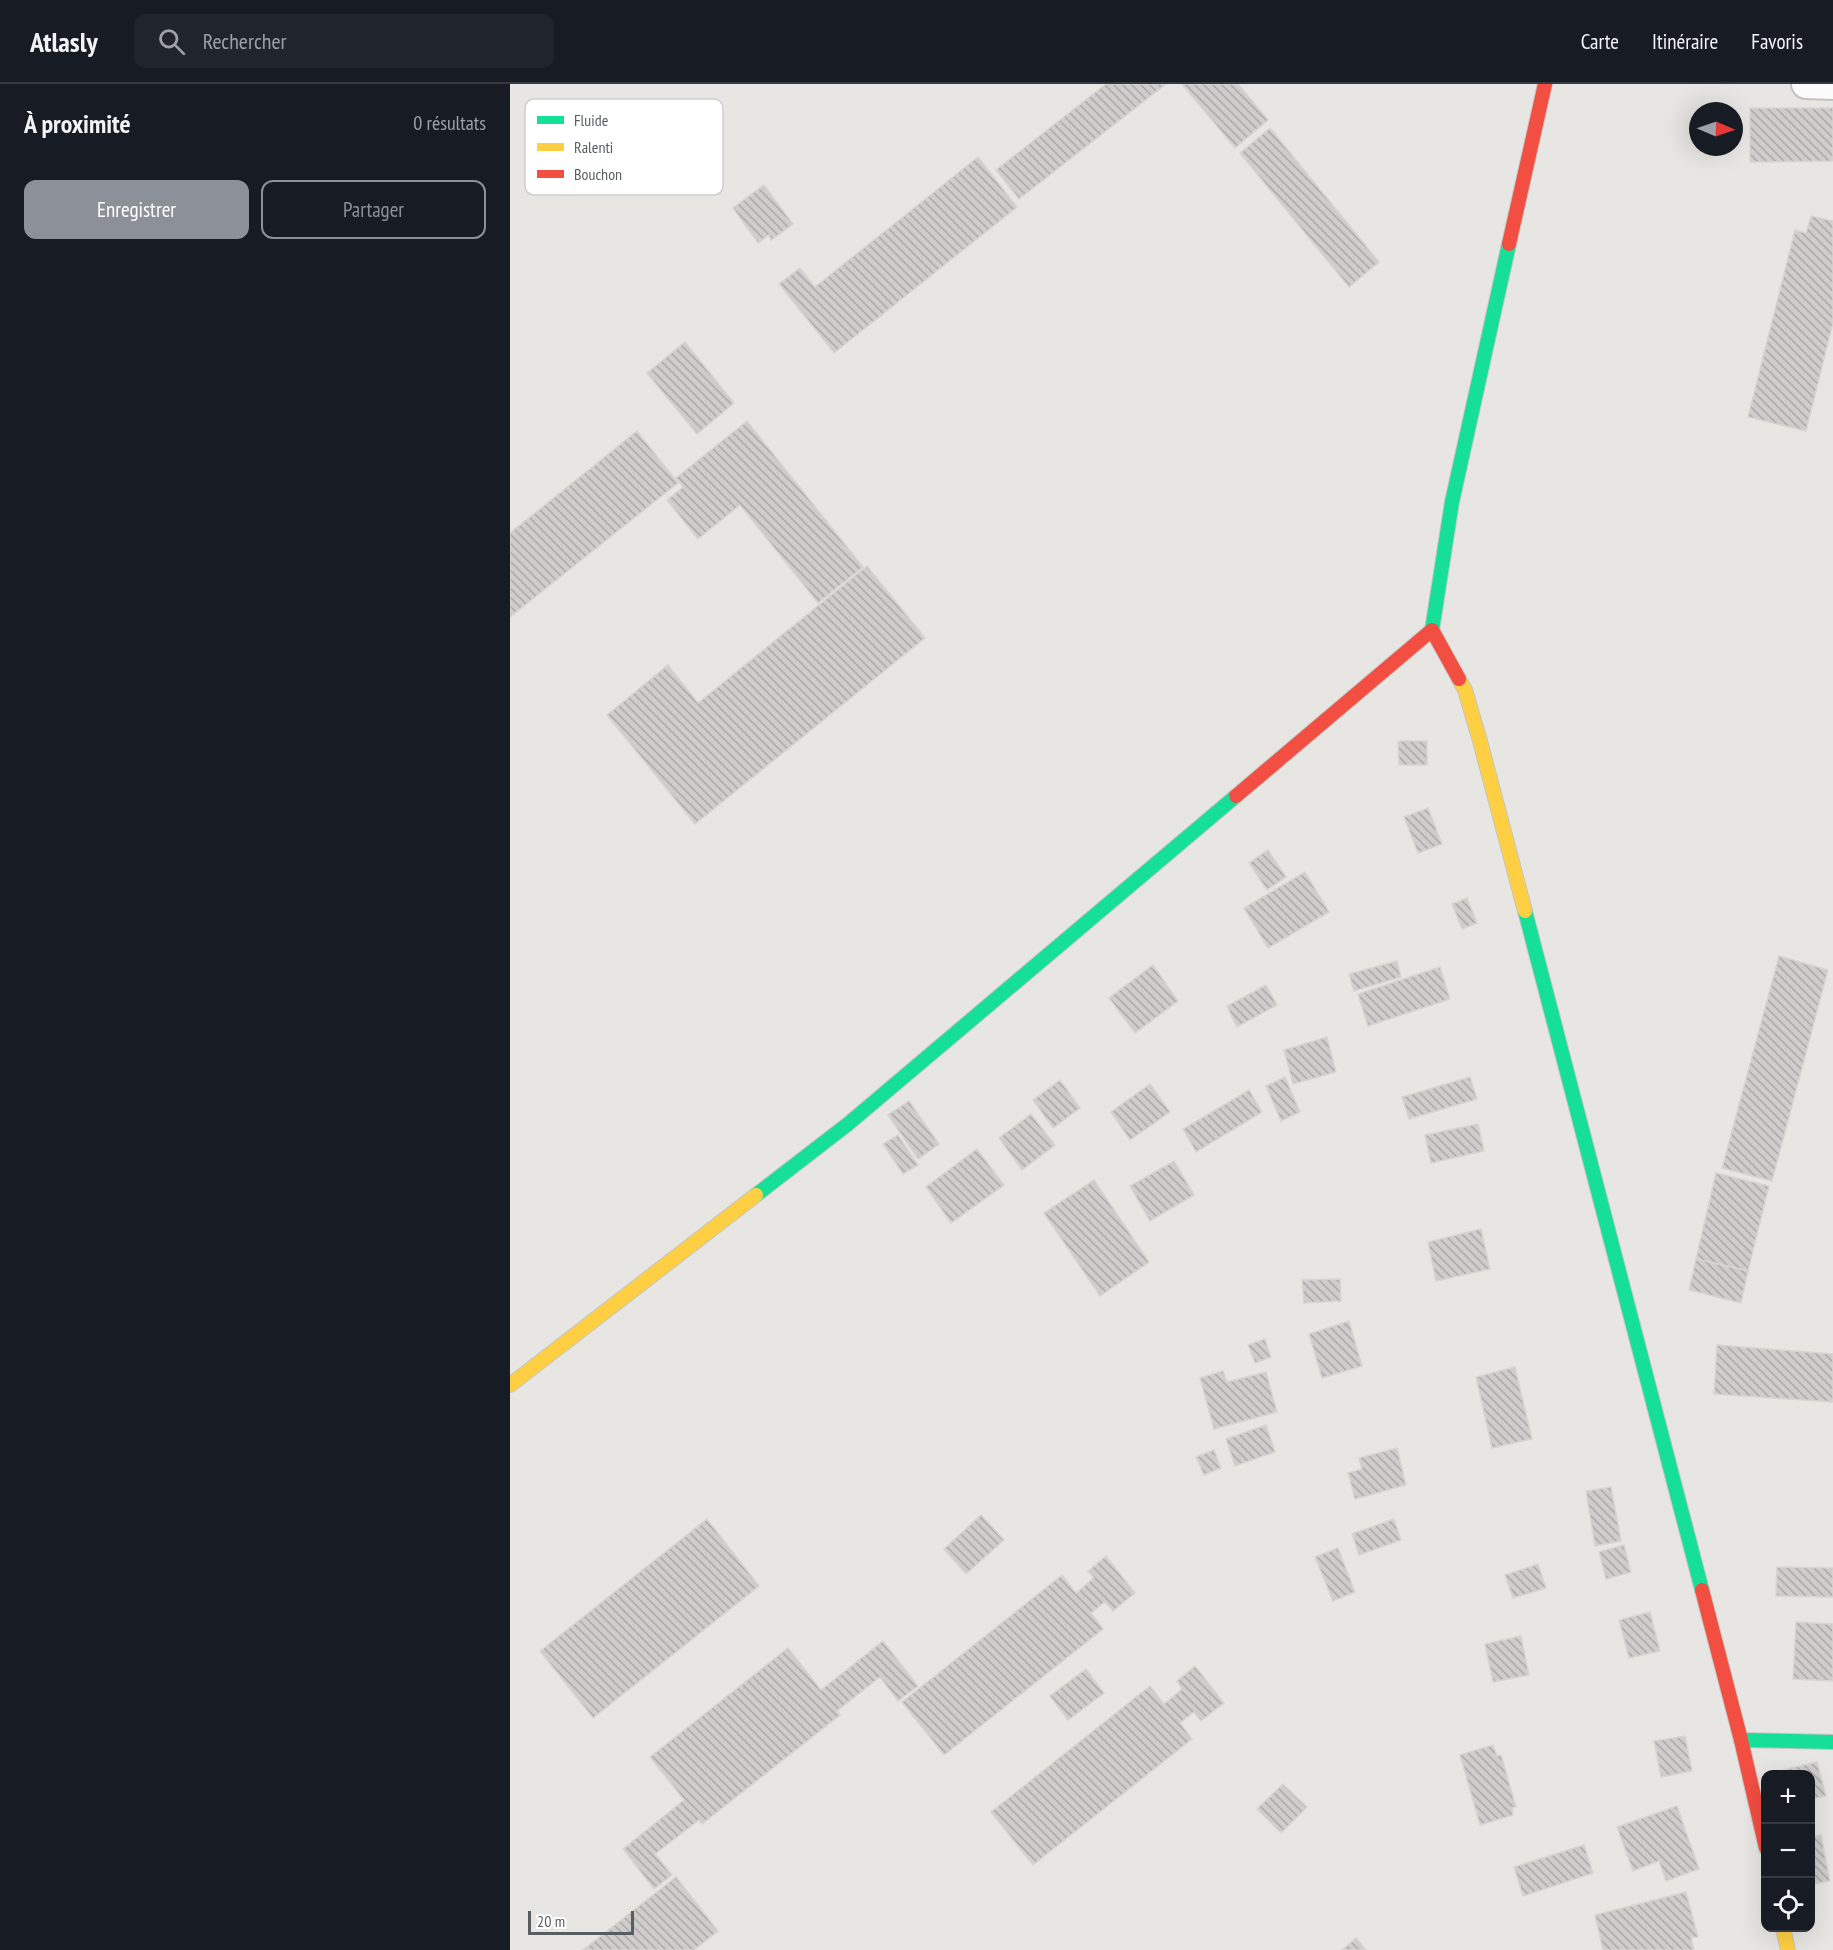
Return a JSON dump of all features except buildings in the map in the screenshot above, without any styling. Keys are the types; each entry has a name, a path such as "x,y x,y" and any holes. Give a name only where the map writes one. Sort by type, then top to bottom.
{"main road":[{"path":"1545,84 1452,502 1432,630 1465,690 1480,741 1741,1740 1761,1826"},
{"path":"510,1385 848,1124 1432,630"},
{"path":"1741,1740 1833,1742"},
{"path":"1784,1932 1788,1950"}],"street":[{"path":"1806,84 1833,85"}],"traffic: fast":[{"path":"1432,630 1452,502 1509,244"},
{"path":"756,1195 848,1124 1236,796"},
{"path":"1525,911 1702,1590"},
{"path":"1741,1740 1833,1742"}],"traffic: slow":[{"path":"1459,679 1465,690 1480,741 1525,911"},
{"path":"510,1385 756,1195"},
{"path":"1784,1932 1788,1950"}],"traffic: jam":[{"path":"1509,244 1545,84"},
{"path":"1236,796 1432,630 1459,679"},
{"path":"1702,1590 1761,1826"}]}
